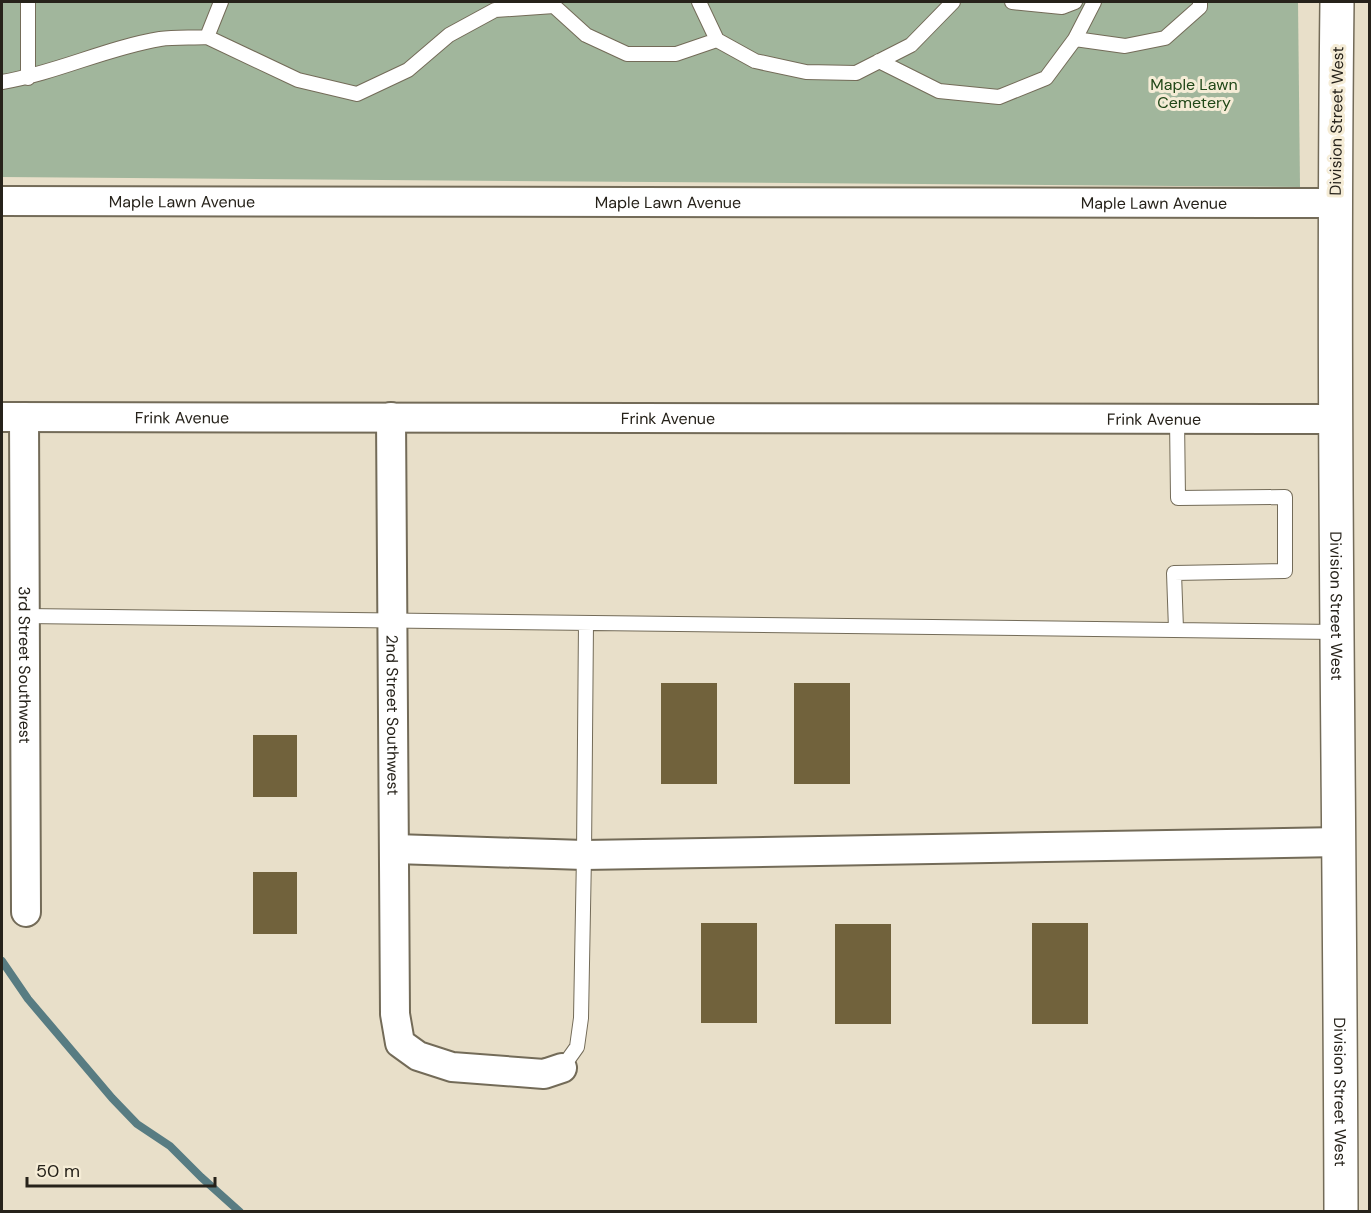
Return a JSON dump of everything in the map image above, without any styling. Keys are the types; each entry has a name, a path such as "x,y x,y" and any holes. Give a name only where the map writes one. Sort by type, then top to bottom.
{"street":[{"name":"Division Street West","path":"1337,2 1334,419 1340,842 1341,1212"},
{"name":"Maple Lawn Avenue","path":"2,201 1334,203"},
{"name":"Frink Avenue","path":"13,417 1334,419"},
{"name":"3rd Street Southwest","path":"13,417 25,616 26,912"},
{"name":"2nd Street Southwest","path":"391,417 395,1014 400,1043 418,1056 452,1067 544,1074 562,1068"},
{"path":"395,849 584,855 1340,842"}],"lane":[{"path":"28,2 28,78"},
{"path":"207,37 221,2"},
{"path":"699,2 717,40 754,61 806,72 856,73 911,45 953,2"},
{"path":"1012,2 1062,7 1075,2"},
{"path":"879,61 939,91 999,97 1046,78 1075,39 1094,2"},
{"path":"1075,39 1125,46 1165,38 1200,7 1200,2"},
{"path":"2,82 28,78 160,39 207,37 298,80 357,94 408,69 449,35 495,10 554,6 586,35 627,54 676,54 717,40"},
{"path":"1176,630 1174,573 1286,571 1285,497 1178,498 1177,419"},
{"path":"25,616 1337,632"},
{"path":"562,1068 577,1047 581,1018 586,623"}],"green space":[{"name":"Maple Lawn Cemetery","path":"2,2 1298,2 1300,187 2,177"}],"building":[{"path":"661,683 717,683 717,784 661,784"},
{"path":"794,683 850,683 850,784 794,784"},
{"path":"253,735 297,735 297,797 253,797"},
{"path":"253,872 297,872 297,934 253,934"},
{"path":"701,923 757,923 757,1023 701,1023"},
{"path":"1032,923 1088,923 1088,1024 1032,1024"},
{"path":"835,924 891,924 891,1024 835,1024"}],"waterway":[{"path":"2,961 28,999 112,1098 137,1124 170,1146 240,1212"}]}
